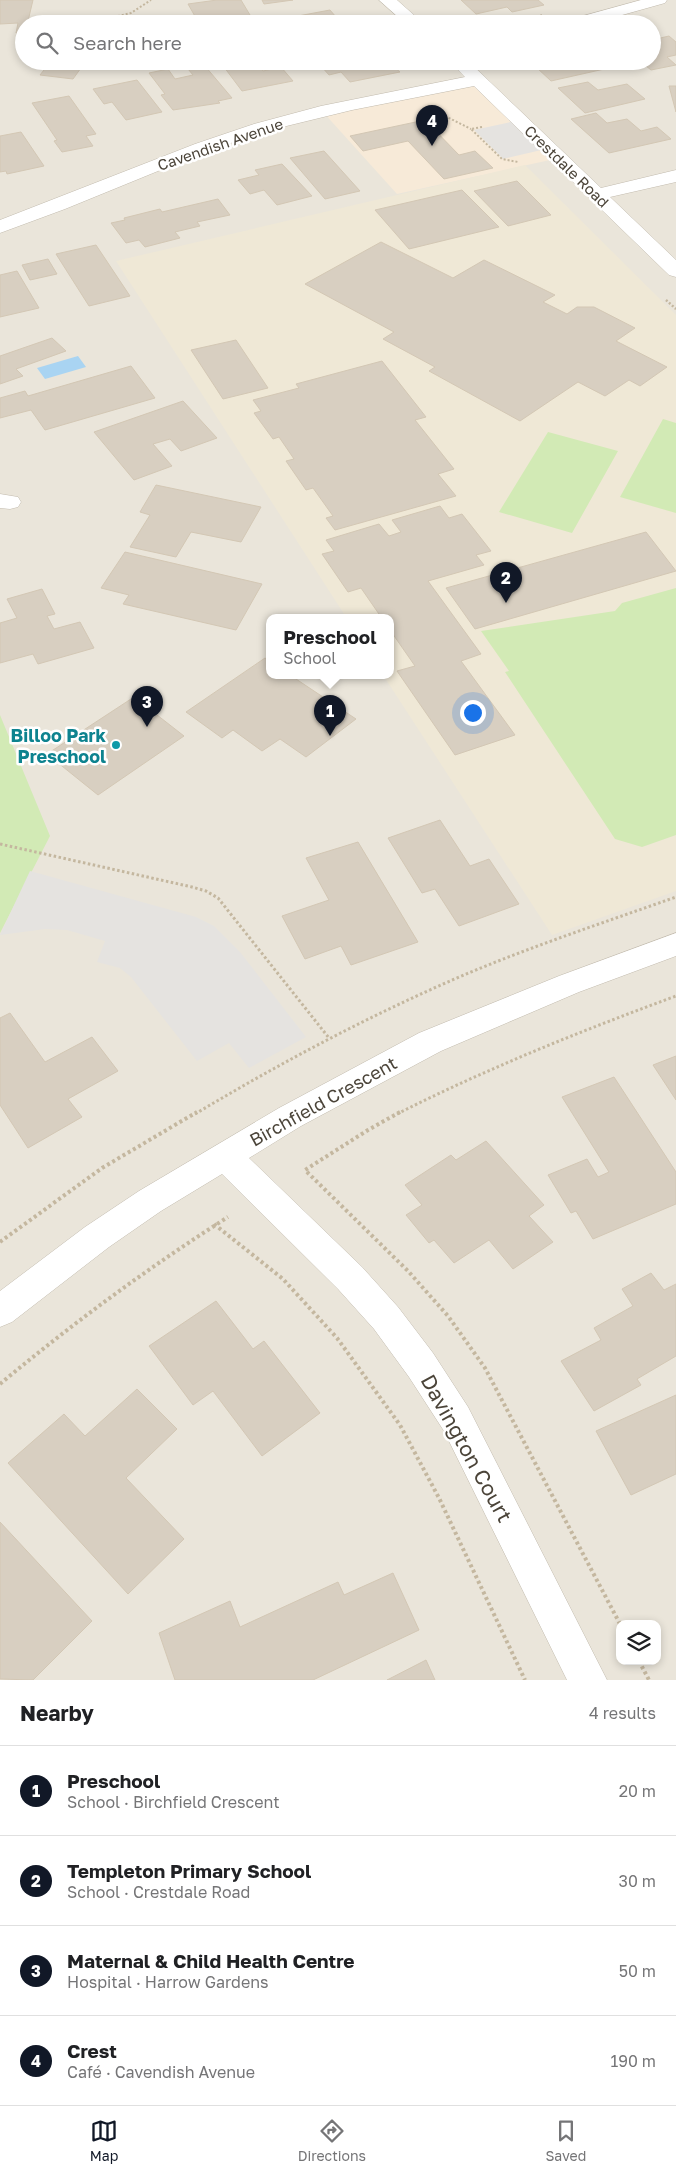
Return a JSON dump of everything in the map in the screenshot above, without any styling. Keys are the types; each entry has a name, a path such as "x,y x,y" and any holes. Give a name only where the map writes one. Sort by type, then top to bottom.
{"street":[{"path":"387,0 405,15"},
{"path":"603,15 659,0"},
{"name":"Crestdale Road","path":"467,70 676,270"},
{"name":"Cavendish Avenue","path":"0,227 41,213 198,149 261,127 330,110 477,80"},
{"path":"597,194 676,176"},
{"name":"Birchfield Crescent","path":"0,1311 97,1237 150,1201 290,1117 430,1042 553,990 676,944"},
{"name":"Davington Court","path":"225,1156 350,1278 386,1318 421,1365 456,1419 588,1680"}],"path":[{"path":"122,15 131,13 151,0"},
{"path":"445,116 471,129"},
{"path":"0,844 192,887 206,891 218,898 329,1038"},
{"path":"0,1242 110,1163 242,1085 329,1038 432,989 496,962 676,898"},
{"path":"305,1170 388,1118 466,1081 594,1027 676,996"},
{"path":"0,1384 61,1332 214,1224 228,1217"},
{"path":"214,1224 283,1279 337,1338 400,1426 439,1498 525,1680"},
{"path":"641,1665 649,1680"}],"shaded area":[{"path":"0,0 676,0 676,1680 0,1680"},
{"path":"477,80 559,158 397,194 323,112"},
{"path":"520,120 550,148 503,159 474,130"},
{"path":"525,165 676,315 676,891 552,935 386,679 394,679 394,614 344,614 116,261"},
{"path":"30,871 196,917 214,926 240,952 306,1037 249,1068 229,1043 197,1061 131,977 120,968 97,962 105,941 67,930 45,929 0,935"}],"green space":[{"path":"663,419 676,423 676,513 620,497"},
{"path":"548,432 618,451 572,533 499,512"},
{"path":"676,588 676,835 642,847 615,839 505,672 509,671 481,631 615,611 622,603"},
{"path":"0,715 50,836 0,933"}],"water":[{"path":"78,356 86,367 45,379 37,368"}],"building":[{"path":"0,0 33,0 29,15 15,15 15,23 0,24"},
{"path":"217,0 241,0 250,15 194,15 188,4"},
{"path":"262,0 293,0 264,4"},
{"path":"461,0 538,0 544,5 512,12 507,7 476,14"},
{"path":"330,10 334,15 303,15"},
{"path":"669,36 676,42 676,55 667,57 676,65 661,68 661,38"},
{"path":"44,70 80,70 73,79 40,75"},
{"path":"169,70 175,79 193,75 189,70 208,70 232,98 218,101 220,103 173,110 161,95 165,94 149,73"},
{"path":"226,70 284,70 293,81 242,91"},
{"path":"325,70 398,70 400,72 350,82 341,72 329,75"},
{"path":"539,70 600,70 551,81"},
{"path":"137,80 162,112 126,120 112,102 104,104 93,89"},
{"path":"588,82 598,90 627,84 645,99 585,113 558,88"},
{"path":"669,86 676,86 676,112"},
{"path":"69,96 96,134 86,136 93,146 62,152 54,141 57,140 32,103"},
{"path":"596,113 607,123 627,119 641,131 657,127 671,139 609,153 571,119"},
{"path":"425,120 459,155 475,151 493,168 444,179 408,141 363,151 350,136"},
{"path":"21,132 44,166 7,174 6,171 0,172 0,136"},
{"path":"324,151 360,191 325,199 290,158"},
{"path":"282,164 312,196 277,205 264,190 250,194 238,180 259,175 255,170"},
{"path":"517,181 551,215 508,226 474,191"},
{"path":"462,190 499,227 409,249 375,210"},
{"path":"218,199 230,215 197,222 200,226 175,232 180,238 145,247 139,240 126,243 111,223 160,209 162,212"},
{"path":"381,242 453,278 484,260 555,295 543,302 567,314 577,307 594,307 635,328 616,341 667,367 640,386 629,380 605,396 578,382 520,421 429,371 435,367 383,339 394,332 305,284"},
{"path":"96,245 130,296 89,306 56,254"},
{"path":"48,259 57,274 30,280 22,265"},
{"path":"17,271 39,308 0,317 0,275"},
{"path":"52,338 66,351 16,369 23,376 0,384 0,356"},
{"path":"236,340 268,388 223,399 191,350"},
{"path":"382,361 426,417 415,420 454,469 438,474 456,496 335,530 326,518 333,516 313,488 306,490 286,461 294,459 279,437 273,439 254,413 261,411 253,400 299,388 296,384"},
{"path":"131,366 155,398 45,430 31,410 0,418 0,398 25,391 28,396"},
{"path":"183,401 217,438 181,451 170,439 153,444 172,466 134,480 94,432"},
{"path":"156,485 261,507 241,542 191,532 176,557 130,547 150,515 140,512"},
{"path":"440,506 449,518 462,514 491,551 476,555 484,565 428,581 481,654 461,661 515,735 455,755 397,671 415,666 394,636 394,614 379,614 361,588 348,592 322,554 334,551 326,540 379,524 389,536 401,532 392,520"},
{"path":"646,532 676,571 475,629 446,588"},
{"path":"125,552 262,584 236,630 123,604 129,595 101,588"},
{"path":"42,589 55,614 47,616 54,629 80,622 94,648 38,664 33,654 0,663 0,623 17,618 7,599"},
{"path":"265,658 266,679 296,679 356,719 306,757 280,739 262,751 233,730 222,738 186,712"},
{"name":"Billoo Park Preschool","path":"134,697 184,736 98,795 47,754"},
{"path":"440,820 470,866 489,859 519,904 459,926 435,889 422,893 388,838"},
{"path":"358,842 418,942 351,965 341,946 305,959 282,916 329,900 306,858"},
{"path":"10,1013 45,1062 92,1037 118,1071 68,1099 82,1117 28,1148 0,1105 0,1018"},
{"path":"676,1056 676,1100 653,1065"},
{"path":"614,1077 676,1172 676,1204 593,1239 576,1211 571,1213 548,1175 587,1159 598,1177 609,1172 562,1097"},
{"path":"486,1141 544,1205 529,1216 553,1242 513,1269 489,1240 454,1263 434,1240 429,1243 406,1215 422,1205 405,1185 451,1155 456,1160"},
{"path":"651,1273 664,1290 676,1284 676,1356 637,1379 641,1385 594,1411 561,1361 601,1340 594,1328 633,1306 622,1289"},
{"path":"216,1301 253,1349 264,1341 320,1413 262,1456 213,1391 193,1405 149,1346"},
{"path":"137,1389 177,1429 126,1478 184,1539 128,1594 8,1463 64,1414 85,1436"},
{"path":"676,1395 676,1474 631,1495 596,1431"},
{"path":"0,1522 92,1621 33,1680 0,1679"},
{"path":"393,1573 419,1630 313,1680 175,1680 159,1633 230,1601 240,1627 338,1582 344,1595"},
{"path":"426,1660 435,1680 387,1680"}],"place":[{"name":"Crest","path":"432,146"},
{"name":"Templeton Primary School","path":"506,603"},
{"name":"Maternal & Child Health Centre","path":"147,727"},
{"name":"Preschool","path":"330,736"},
{"name":"Billoo Park Preschool","path":"116,745"}]}
